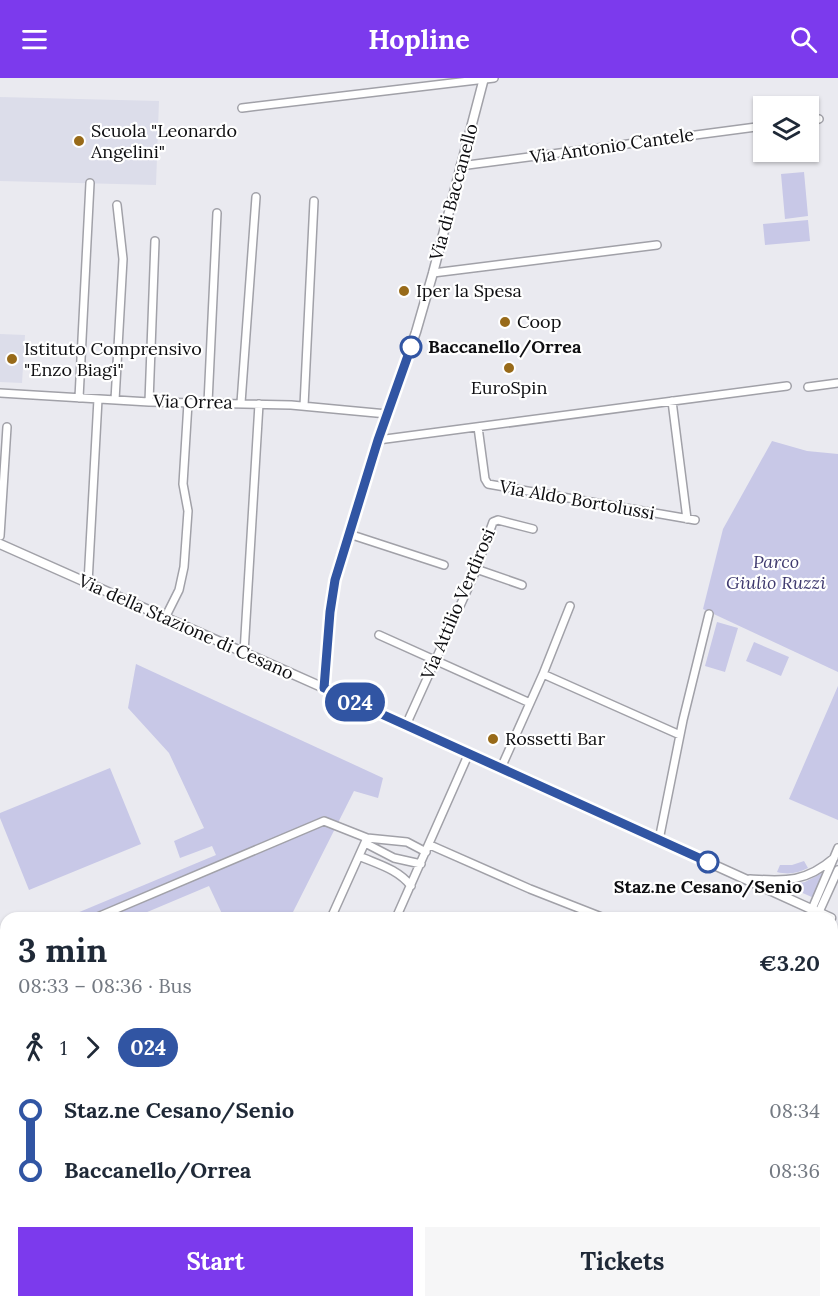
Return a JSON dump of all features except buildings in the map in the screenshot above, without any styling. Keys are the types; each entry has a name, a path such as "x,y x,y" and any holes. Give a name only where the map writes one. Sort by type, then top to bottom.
{"street":[{"path":"242,108 494,78"},
{"name":"Via di Baccanello","path":"324,688 333,588 378,440 416,332 484,79"},
{"name":"Via Antonio Cantele","path":"460,166 753,127"},
{"path":"79,398 90,183"},
{"path":"242,403 256,197"},
{"path":"304,406 314,201"},
{"path":"115,400 123,259 117,205"},
{"path":"208,403 217,213"},
{"path":"149,402 155,241"},
{"path":"433,273 657,245"},
{"path":"808,387 838,383"},
{"path":"378,440 787,386"},
{"name":"Via Orrea","path":"0,393 149,402 304,406 387,414"},
{"path":"88,583 98,399"},
{"name":"Via Aldo Bortolussi","path":"478,427 485,479 488,484 691,520 672,401"},
{"path":"165,618 179,590 184,567 189,511 183,484 188,403"},
{"path":"244,653 259,404"},
{"path":"0,536 7,427"},
{"name":"Via Attilio Verdirosi","path":"406,725 476,569 494,520 532,529"},
{"path":"349,534 444,565"},
{"name":"Via della Stazione di Cesano","path":"0,544 469,753 818,912"},
{"path":"476,569 522,585"},
{"path":"501,768 543,674 570,606"},
{"path":"659,840 680,735 709,614"},
{"path":"379,635 530,703"},
{"path":"543,674 680,735"},
{"path":"399,912 469,753"},
{"path":"109,912 324,821 366,841 394,858 421,864"},
{"path":"366,841 407,843 426,852"},
{"path":"334,912 366,841"},
{"path":"430,845 589,912"},
{"path":"825,912 834,858 838,848"},
{"path":"359,856 394,871 406,879 411,886"},
{"path":"746,879 778,881 801,878 816,872 834,858"},
{"path":"825,912 838,870"}],"shaded area":[{"name":"Scuola \"Leonardo Angelini\"","path":"0,97 159,101 156,185 0,181"},
{"name":"Istituto Comprensivo \"Enzo Biagi\"","path":"0,334 25,335 22,383 0,382"}],"green space":[{"path":"804,172 808,216 785,219 781,174"},
{"path":"808,220 810,241 765,245 763,224"},
{"name":"Parco Giulio Ruzzi","path":"772,441 807,451 838,454 838,672 703,609 723,529"},
{"path":"717,622 738,628 725,672 705,666"},
{"path":"754,642 789,657 781,676 746,661"},
{"path":"136,664 383,778 378,798 354,791 293,912 221,912 209,886 147,912 79,912 216,855 212,846 180,858 174,841 204,828 169,753 128,708"},
{"path":"838,686 838,820 789,799"},
{"path":"110,768 141,844 29,890 0,813"},
{"path":"804,861 808,868 804,870 789,873 777,872 780,865 792,865"},
{"path":"824,873 814,898 789,887 789,885 805,882"}],"bus line":[{"name":"024","path":"411,347 378,440 335,580 324,688 708,862"}],"place":[{"name":"Scuola \"Leonardo Angelini\"","path":"79,141"},
{"name":"Iper la Spesa","path":"404,291"},
{"name":"Coop","path":"505,322"},
{"name":"Baccanello/Orrea","path":"411,347"},
{"name":"Istituto Comprensivo \"Enzo Biagi\"","path":"12,359"},
{"name":"EuroSpin","path":"509,368"},
{"name":"Rossetti Bar","path":"493,739"},
{"name":"Staz.ne Cesano/Senio","path":"708,862"}]}
